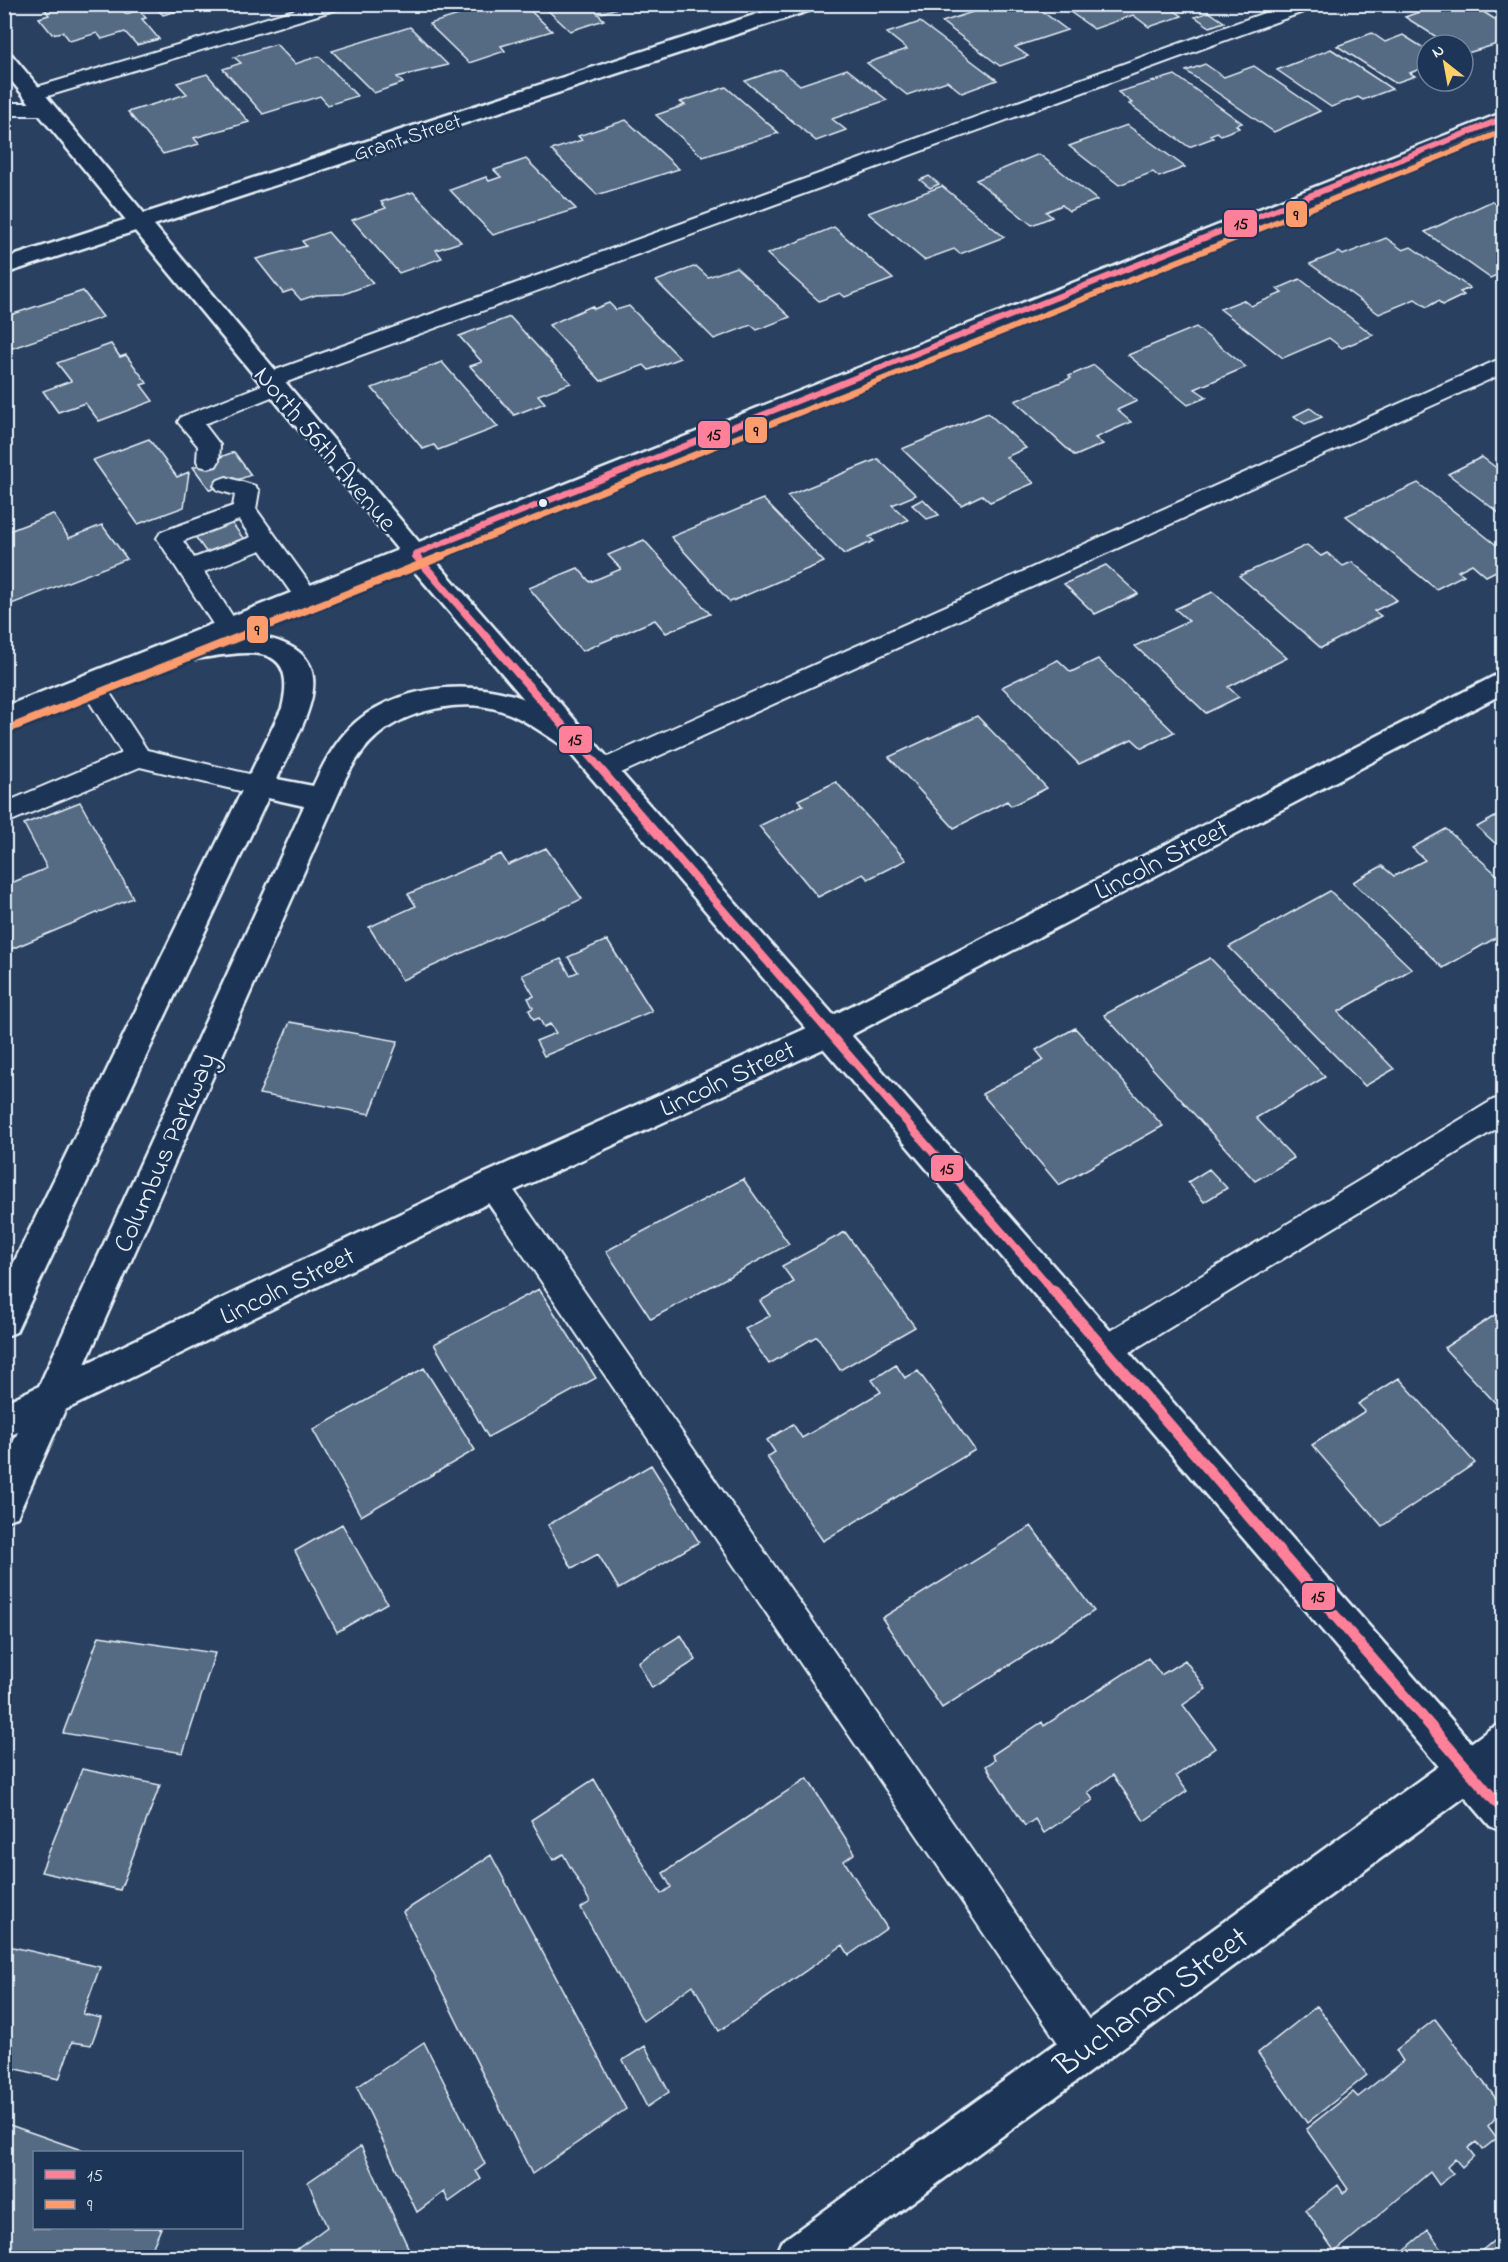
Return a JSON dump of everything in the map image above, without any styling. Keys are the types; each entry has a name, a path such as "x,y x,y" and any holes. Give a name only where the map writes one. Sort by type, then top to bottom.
{"street":[{"name":"Grant Street","path":"4,267 810,4"},
{"name":"North 56th Avenue","path":"4,58 415,555 1503,1812"},
{"path":"4,718 1503,118"},
{"path":"4,1322 261,786 296,708 300,677 294,664 284,656 268,649 240,643 170,652"},
{"name":"Lincoln Street","path":"4,1421 493,1185 827,1033 1503,681"},
{"name":"Columbus Parkway","path":"4,1504 54,1398 322,799 349,747 371,725 397,712 437,699 474,697 503,701 530,712 576,741"},
{"path":"261,786 322,799"},
{"name":"Buchanan Street","path":"797,2258 1503,1743"}],"lane":[{"path":"4,109 40,101 335,4"},
{"path":"215,454 189,422 273,384 1308,4"},
{"path":"602,771 1503,364"},
{"path":"229,629 169,538 240,491 265,540 308,598"},
{"path":"189,569 265,540"},
{"path":"91,684 138,757"},
{"path":"4,814 138,757 261,786"},
{"path":"1104,1351 1503,1109"},
{"path":"493,1185 1085,2048"}],"building":[{"path":"41,4 117,4 126,14 139,10 146,18 142,19 159,39 137,45 125,32 102,39 97,33 70,41 63,32 52,34 39,18 49,15"},
{"path":"144,4 198,5 163,15 156,8 149,10"},
{"path":"486,4 523,4 552,31 501,46 505,51 469,63 429,24 488,6"},
{"path":"541,4 627,5 598,14 604,20 570,31"},
{"path":"985,4 1032,4 1067,30 1015,47 1028,56 1000,66 942,22 988,7"},
{"path":"1059,4 1165,4 1182,16 1149,27 1133,15 1094,29"},
{"path":"1434,4 1471,4 1504,25 1504,39 1494,45 1475,51 1475,33 1430,33 1405,17 1436,6"},
{"path":"1209,12 1224,22 1210,27 1195,17"},
{"path":"920,22 997,80 962,93 947,81 907,95 867,63 907,49 887,33"},
{"path":"410,27 448,65 397,77 403,83 374,93 332,51"},
{"path":"1372,33 1385,42 1403,35 1415,42 1415,71 1410,73 1415,76 1395,83 1337,46"},
{"path":"276,44 295,64 319,56 357,96 328,105 320,96 263,114 223,69 241,63 234,57"},
{"path":"1331,49 1392,89 1363,100 1358,97 1331,107 1277,70"},
{"path":"1205,64 1224,77 1254,66 1320,111 1274,132 1186,71"},
{"path":"780,69 800,85 847,69 887,100 832,119 846,130 816,141 745,81"},
{"path":"207,74 249,122 194,138 199,144 163,154 128,112 187,94 177,83"},
{"path":"1175,75 1242,123 1236,125 1239,128 1221,135 1217,132 1210,135 1213,138 1189,147 1129,104 1132,103 1118,92"},
{"path":"726,87 779,133 703,157 656,115 685,105 680,102"},
{"path":"626,120 679,169 597,195 551,150 582,140 578,136"},
{"path":"1127,125 1185,167 1159,177 1153,172 1119,185 1069,146"},
{"path":"1039,154 1097,200 1069,211 1062,205 1046,212 1052,217 1032,225 976,180"},
{"path":"526,159 576,209 493,235 450,190 486,177 489,181 501,177 494,170"},
{"path":"929,176 939,184 930,188 920,180"},
{"path":"942,186 1004,237 960,254 954,249 924,260 868,213"},
{"path":"413,192 461,242 436,250 442,258 399,273 352,220 386,208 381,202"},
{"path":"1492,201 1504,209 1504,272 1490,278 1425,232"},
{"path":"834,227 893,279 845,297 840,293 819,301 767,254"},
{"path":"328,232 373,283 344,294 316,295 301,300 292,290 283,293 256,259 306,246 302,241"},
{"path":"1386,238 1403,250 1411,247 1470,288 1460,292 1464,295 1443,305 1438,301 1427,307 1415,299 1379,314 1310,264 1339,252 1343,255"},
{"path":"696,266 708,277 736,267 790,317 757,330 751,325 714,339 656,281"},
{"path":"1300,279 1373,335 1342,348 1329,338 1283,358 1220,309 1243,300 1251,306 1282,293 1277,289"},
{"path":"83,291 103,317 4,351 4,317"},
{"path":"609,303 616,310 629,306 680,358 649,370 644,365 601,381 549,325 592,306 594,309"},
{"path":"510,317 571,383 538,395 545,403 514,415 470,366 482,362 459,336"},
{"path":"1196,327 1246,367 1195,389 1207,397 1188,405 1128,355"},
{"path":"111,344 120,357 126,355 147,383 141,385 153,401 99,421 85,403 58,412 43,391 71,381 57,363"},
{"path":"442,362 498,427 438,450 434,445 423,449 372,388"},
{"path":"1094,365 1137,401 1117,410 1131,422 1095,438 1103,444 1075,456 1015,401 1071,378 1069,376"},
{"path":"1310,408 1322,417 1305,424 1294,416"},
{"path":"988,413 1026,448 1006,457 1034,483 990,502 982,495 961,505 902,449"},
{"path":"149,439 177,477 189,472 184,507 138,524 93,460"},
{"path":"234,452 251,475 210,490 193,467"},
{"path":"1482,457 1499,470 1504,468 1504,517 1448,474"},
{"path":"878,459 916,495 892,505 908,520 869,537 874,541 844,554 787,496"},
{"path":"1418,483 1504,551 1504,567 1486,576 1472,564 1458,571 1464,575 1436,589 1346,516"},
{"path":"763,499 824,562 730,602 671,537"},
{"path":"923,499 939,515 927,519 912,505"},
{"path":"53,514 69,538 102,525 127,559 4,607 4,533"},
{"path":"228,518 246,542 209,556 192,532"},
{"path":"644,540 710,614 666,633 655,620 582,651 529,588 578,568 590,582 621,569 608,555"},
{"path":"1307,545 1321,556 1327,553 1343,566 1352,562 1397,600 1374,611 1381,616 1321,648 1239,576"},
{"path":"1106,565 1138,594 1095,614 1064,584"},
{"path":"1213,592 1287,658 1228,687 1239,697 1206,713 1135,646 1189,621 1175,609"},
{"path":"1098,659 1174,732 1142,748 1132,739 1079,764 1002,687 1058,660 1071,672"},
{"path":"977,716 1047,788 1011,806 1007,801 954,828 889,757"},
{"path":"836,782 906,860 868,879 863,874 818,897 759,826 803,805 798,800"},
{"path":"80,802 133,898 4,952 4,886 47,868 24,824"},
{"path":"1504,812 1504,851 1477,827"},
{"path":"1446,829 1504,881 1504,933 1443,968 1353,882 1382,866 1394,876 1425,860 1412,848"},
{"path":"546,848 582,899 402,980 369,927 416,906 408,894 501,854 508,865"},
{"path":"1330,891 1412,969 1338,1012 1394,1069 1365,1086 1229,947"},
{"path":"607,940 652,1011 544,1056 536,1041 556,1033 550,1024 544,1027 539,1018 534,1020 529,1010 533,1008 528,998 534,996 522,975 561,959 570,975 578,972 568,957"},
{"path":"1210,958 1325,1077 1256,1118 1294,1158 1255,1181 1104,1015"},
{"path":"290,1022 398,1041 370,1114 259,1094"},
{"path":"1075,1028 1163,1126 1059,1185 982,1094 1044,1060 1036,1050"},
{"path":"1209,1169 1227,1188 1204,1202 1188,1182"},
{"path":"743,1179 789,1244 651,1319 606,1251"},
{"path":"845,1232 915,1327 840,1370 817,1336 769,1364 745,1329 770,1316 760,1301 794,1282 782,1266"},
{"path":"539,1289 596,1378 488,1437 434,1344"},
{"path":"1504,1309 1504,1412 1444,1348"},
{"path":"896,1365 905,1378 918,1371 975,1450 823,1541 767,1457 775,1452 767,1440 793,1424 802,1438 881,1392 872,1380"},
{"path":"424,1368 475,1450 361,1516 313,1430"},
{"path":"1399,1378 1475,1463 1382,1526 1312,1445 1365,1411 1358,1404"},
{"path":"651,1465 699,1542 619,1589 598,1554 572,1568 548,1525"},
{"path":"342,1524 387,1603 337,1632 295,1551"},
{"path":"1031,1526 1094,1611 942,1708 882,1618"},
{"path":"681,1635 696,1660 652,1688 638,1662"},
{"path":"99,1636 215,1653 183,1753 63,1733"},
{"path":"1148,1658 1161,1675 1185,1660 1206,1689 1183,1705 1215,1748 1176,1776 1187,1791 1144,1821 1113,1775 1088,1792 1093,1800 1044,1833 1035,1819 1025,1826 986,1766 995,1760 992,1755 1042,1722 1044,1726"},
{"path":"82,1769 160,1785 120,1890 41,1872"},
{"path":"807,1778 855,1853 844,1861 887,1928 849,1955 843,1945 719,2031 693,1985 643,2021 581,1908 590,1902 563,1854 553,1860 531,1820 594,1779 661,1894 671,1887 663,1873"},
{"path":"491,1855 626,2109 532,2174 403,1912"},
{"path":"4,1945 100,1967 83,2014 101,2018 91,2045 72,2042 59,2079 4,2066"},
{"path":"1317,2006 1367,2075 1307,2123 1258,2053"},
{"path":"1435,2019 1504,2109 1488,2126 1497,2138 1482,2150 1476,2142 1468,2148 1474,2156 1462,2167 1455,2159 1447,2167 1453,2174 1439,2185 1430,2172 1335,2252 1306,2210 1338,2185 1343,2193 1348,2189 1306,2129 1353,2092 1358,2097 1403,2061 1396,2050"},
{"path":"424,2042 485,2164 476,2171 481,2179 449,2202 444,2192 417,2212 357,2087"},
{"path":"645,2046 669,2092 647,2107 623,2060"},
{"path":"4,2123 84,2151 33,2151 33,2229 161,2229 148,2258 4,2258"},
{"path":"361,2146 413,2258 285,2258 327,2227 308,2182"},
{"path":"1428,2230 1448,2258 1395,2258"},
{"path":"1504,2232 1504,2258 1473,2258"}],"transit line":[{"name":"15","path":"1504,118 415,554 1504,1811"},
{"name":"9","path":"8,729 1504,131"}]}
